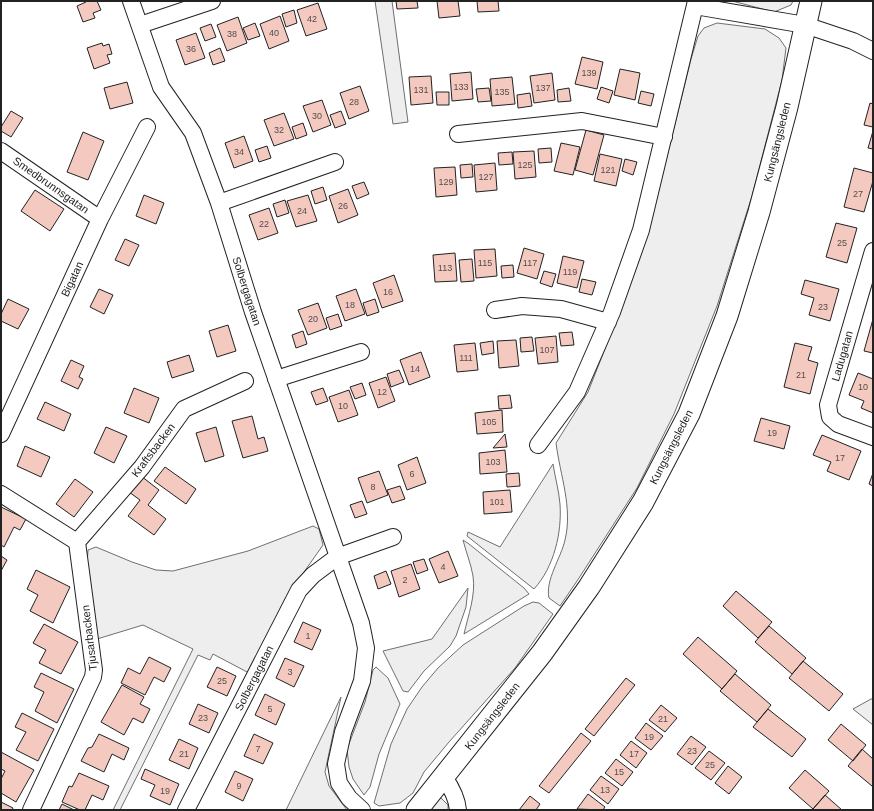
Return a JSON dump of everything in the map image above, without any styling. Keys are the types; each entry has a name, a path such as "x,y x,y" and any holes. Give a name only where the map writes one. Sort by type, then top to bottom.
{"main road":[{"name":"Kungsängsleden","path":"417,810 542,653 589,587 642,502 689,414 727,316 759,212 811,1"}],"street":[{"name":"Solbergagatan","path":"131,1 161,87 193,134 219,202 253,312 361,623 366,648 362,681 343,732 336,764 339,783 349,798 362,810"},
{"path":"140,25 212,1"},
{"path":"538,445 578,392 608,322 641,230 696,4 805,25 854,41 873,51"},
{"path":"458,134 582,121 664,137"},
{"name":"Bigatan","path":"1,434 100,219 147,127"},
{"name":"Smedbrunnsgatan","path":"1,150 100,219"},
{"path":"219,202 336,162"},
{"name":"Ladugatan","path":"873,251 828,405 830,417 838,424 873,437"},
{"path":"495,310 522,306 561,309 608,322"},
{"path":"276,379 361,352"},
{"name":"Kraftsbacken","path":"77,542 142,467 184,409 246,381"},
{"path":"1,494 77,542"},
{"name":"Solbergagatan","path":"186,810 299,590 314,575 337,557 393,537"},
{"name":"Tjusarbacken","path":"31,810 93,678 94,670 77,542"},
{"path":"444,777 456,797 458,810"}],"shaded area":[{"path":"375,1 392,1 408,122 393,124"},
{"path":"732,1 793,1 791,5 774,12"},
{"path":"717,23 765,29 779,38 786,48 782,80 752,196 717,306 674,414 637,488 560,606 549,598 548,591 551,576 565,540 568,516 556,443 588,392 612,331 650,225 698,36 704,28"},
{"path":"553,464 559,494 560,526 552,560 547,571 534,589 467,536 468,532 500,547"},
{"path":"313,526 319,529 323,545 285,599 249,673 213,654 210,660 198,655 120,810 113,810 193,649 143,625 97,639 87,565 88,550 96,547 156,570 173,571 248,551"},
{"path":"463,540 524,588 529,594 464,634 471,605 474,583"},
{"path":"468,588 466,607 456,636 450,646 424,671 408,692 403,691 383,651 432,639"},
{"path":"533,602 539,603 553,614 515,668 424,772 413,793 400,803 379,806 374,803 391,744 407,709 422,687 438,668 463,645 524,606"},
{"path":"376,667 388,678 400,704 379,754 370,787 364,795 353,779 349,767 347,749 365,702 373,670"},
{"path":"341,697 325,772 329,786 347,810 286,810"},
{"path":"873,699 873,725 853,709"},
{"path":"441,798 448,805 448,810 428,810 437,799"}],"building":[{"path":"85,1 97,1 101,10 93,13 95,18 83,22 77,6 86,2"},
{"path":"396,1 417,1 418,8 397,9"},
{"path":"437,1 458,1 460,16 439,18"},
{"path":"477,1 498,1 499,11 478,12"},
{"path":"318,3 327,29 306,36 297,10"},
{"path":"294,10 297,23 286,27 282,14"},
{"path":"280,16 289,41 269,49 260,24"},
{"path":"238,17 247,43 227,51 217,25"},
{"path":"255,23 260,36 248,40 243,28"},
{"path":"211,24 216,37 205,41 200,28"},
{"path":"196,33 205,58 185,65 176,40"},
{"path":"102,43 103,46 109,44 112,54 107,55 110,63 94,69 87,48"},
{"path":"220,48 225,61 213,65 209,53"},
{"path":"582,57 603,62 597,89 575,84"},
{"path":"620,69 640,73 635,100 614,95"},
{"path":"471,72 473,99 452,101 450,74"},
{"path":"552,73 555,100 534,103 530,76"},
{"path":"431,76 433,103 411,105 409,77"},
{"path":"512,77 515,104 492,106 490,79"},
{"path":"127,82 133,103 110,109 104,88"},
{"path":"360,86 369,111 349,119 340,93"},
{"path":"601,87 613,91 609,103 597,99"},
{"path":"489,88 491,101 478,102 476,89"},
{"path":"569,88 571,101 558,102 557,90"},
{"path":"641,91 654,94 651,106 638,103"},
{"path":"436,92 449,92 449,105 437,105"},
{"path":"530,93 532,106 518,108 517,95"},
{"path":"322,100 331,125 313,132 303,106"},
{"path":"870,103 873,104 873,127 864,125"},
{"path":"11,111 23,118 11,137 1,131 1,127"},
{"path":"341,111 346,124 335,128 330,115"},
{"path":"284,113 294,139 274,146 264,120"},
{"path":"303,123 307,135 296,139 292,127"},
{"path":"586,130 604,135 593,175 575,170"},
{"path":"873,131 873,149 868,148"},
{"path":"83,132 104,141 88,180 67,172"},
{"path":"244,136 253,161 234,168 225,143"},
{"path":"561,143 580,147 573,175 554,171"},
{"path":"267,146 271,158 259,162 255,150"},
{"path":"551,148 552,162 539,163 538,149"},
{"path":"534,151 536,177 515,179 513,152"},
{"path":"512,152 513,164 499,165 498,153"},
{"path":"600,154 622,159 616,186 594,181"},
{"path":"625,159 637,162 633,175 622,171"},
{"path":"495,163 497,190 476,192 474,165"},
{"path":"472,164 473,177 461,178 460,165"},
{"path":"455,167 457,195 436,197 434,168"},
{"path":"854,168 873,173 873,181 864,212 844,207"},
{"path":"364,182 369,194 357,199 352,186"},
{"path":"323,187 327,200 315,204 311,191"},
{"path":"348,189 358,215 338,223 329,196"},
{"path":"35,190 64,209 50,231 21,211"},
{"path":"144,195 164,203 156,224 136,216"},
{"path":"308,195 317,221 296,227 287,201"},
{"path":"285,200 289,213 277,217 273,204"},
{"path":"269,208 278,233 258,240 249,215"},
{"path":"836,223 857,228 847,263 826,257"},
{"path":"125,239 139,245 129,266 115,260"},
{"path":"524,248 544,254 537,279 517,273"},
{"path":"495,249 497,276 476,278 474,250"},
{"path":"455,253 457,281 435,282 433,255"},
{"path":"563,256 584,261 577,288 557,283"},
{"path":"472,259 474,281 461,282 459,260"},
{"path":"513,265 514,277 502,278 501,266"},
{"path":"544,271 556,274 552,287 540,283"},
{"path":"394,275 403,301 382,308 373,283"},
{"path":"582,279 596,282 592,295 579,292"},
{"path":"805,280 839,289 830,321 809,315 814,298 801,294"},
{"path":"99,289 113,295 104,314 90,307"},
{"path":"356,289 365,314 345,321 336,296"},
{"path":"8,299 29,309 18,329 1,321 1,314"},
{"path":"375,299 379,312 367,316 363,303"},
{"path":"318,303 327,328 308,335 298,310"},
{"path":"338,314 342,326 330,330 326,318"},
{"path":"873,319 873,353 864,351"},
{"path":"228,325 236,351 217,357 209,331"},
{"path":"303,331 307,344 296,348 292,335"},
{"path":"572,332 574,345 561,346 559,333"},
{"path":"556,336 558,362 538,364 535,338"},
{"path":"532,337 534,351 521,352 520,338"},
{"path":"516,340 519,366 499,368 497,341"},
{"path":"493,341 494,353 482,355 480,343"},
{"path":"475,343 478,370 457,372 454,345"},
{"path":"795,343 812,347 808,360 818,363 810,394 784,387"},
{"path":"421,352 430,377 409,385 400,360"},
{"path":"189,355 194,371 172,378 167,362"},
{"path":"71,360 84,366 79,377 83,379 78,389 61,381"},
{"path":"399,370 404,382 391,387 387,374"},
{"path":"858,373 873,379 873,413 861,408 864,401 849,395"},
{"path":"386,377 395,401 378,408 369,383"},
{"path":"362,383 366,395 355,399 350,387"},
{"path":"134,388 159,398 149,423 124,413"},
{"path":"323,388 328,401 316,405 311,392"},
{"path":"349,390 358,415 338,422 329,397"},
{"path":"510,395 512,408 499,409 498,396"},
{"path":"45,402 71,414 64,431 37,419"},
{"path":"502,410 503,432 477,434 475,413"},
{"path":"252,416 258,439 264,437 268,451 243,458 232,421"},
{"path":"761,418 790,426 784,449 754,441"},
{"path":"106,427 127,436 114,463 94,453"},
{"path":"216,427 224,456 205,462 196,433"},
{"path":"505,434 507,447 493,448"},
{"path":"822,435 861,451 849,480 827,471 831,462 813,455"},
{"path":"25,446 50,457 41,477 17,466"},
{"path":"505,450 507,472 480,474 479,453"},
{"path":"417,457 426,483 407,490 398,465"},
{"path":"165,467 196,489 186,504 154,481"},
{"path":"379,471 388,495 367,503 358,478"},
{"path":"519,473 520,486 507,487 506,474"},
{"path":"873,473 873,486 869,484"},
{"path":"141,476 159,490 148,505 166,519 154,535 128,516 140,500 129,492"},
{"path":"75,479 93,492 74,517 56,504"},
{"path":"400,486 405,499 392,503 387,490"},
{"path":"510,490 512,512 484,514 483,492"},
{"path":"362,501 367,514 355,518 350,505"},
{"path":"1,507 26,519 20,530 14,527 4,547 1,545"},
{"path":"448,551 458,576 439,583 429,559"},
{"path":"1,556 7,560 1,571"},
{"path":"424,559 428,570 417,574 413,562"},
{"path":"411,564 420,589 399,597 391,571"},
{"path":"36,570 70,587 53,623 30,611 38,595 27,589"},
{"path":"386,571 391,584 378,589 374,576"},
{"path":"736,591 772,622 758,638 723,606"},
{"path":"303,622 321,630 312,650 294,642"},
{"path":"44,624 78,642 61,674 39,663 46,650 33,643"},
{"path":"769,626 806,658 792,674 755,642"},
{"path":"698,637 737,671 722,689 683,654"},
{"path":"149,657 171,668 164,682 154,677 145,695 121,683 128,668 140,674"},
{"path":"285,658 304,666 294,687 276,678"},
{"path":"803,661 843,694 829,711 789,678"},
{"path":"217,667 236,676 227,696 207,687"},
{"path":"41,673 74,689 57,723 35,711 44,692 34,687"},
{"path":"735,674 771,705 757,722 720,691"},
{"path":"626,678 635,685 594,736 585,729"},
{"path":"122,685 144,697 140,704 150,709 143,723 133,718 124,735 101,722"},
{"path":"265,694 285,704 276,725 255,715"},
{"path":"198,704 218,713 209,733 189,724"},
{"path":"661,705 677,718 665,732 649,720"},
{"path":"768,709 806,739 792,757 753,727"},
{"path":"22,713 54,729 38,761 16,750 26,732 15,727"},
{"path":"646,723 663,736 651,750 635,738"},
{"path":"841,724 866,745 853,761 828,740"},
{"path":"581,733 591,741 549,793 539,786"},
{"path":"99,734 129,748 124,760 112,754 104,772 81,761 88,748 92,747"},
{"path":"254,734 273,743 263,764 244,756"},
{"path":"691,736 706,747 692,765 677,754"},
{"path":"179,739 198,748 189,769 169,760"},
{"path":"631,741 647,753 636,768 620,755"},
{"path":"862,749 873,759 872,786 848,766"},
{"path":"709,751 725,763 711,780 695,768"},
{"path":"1,752 34,770 16,802 1,793 1,779 5,771 1,769"},
{"path":"616,759 633,772 622,786 605,773"},
{"path":"728,766 742,777 729,794 715,783"},
{"path":"145,769 179,784 170,805 150,796 155,785 141,779"},
{"path":"805,770 829,791 813,809 789,788"},
{"path":"235,771 253,779 243,801 225,792"},
{"path":"79,773 109,786 103,800 92,795 85,810 80,810 62,802 69,786 72,787"},
{"path":"601,776 619,789 608,804 590,790"},
{"path":"588,794 605,807 603,810 577,809"},
{"path":"825,795 842,810 812,810"},
{"path":"530,796 540,804 536,810 519,810"},
{"path":"1,802 13,808 12,810 1,810"},
{"path":"62,804 74,810 59,810"}]}
